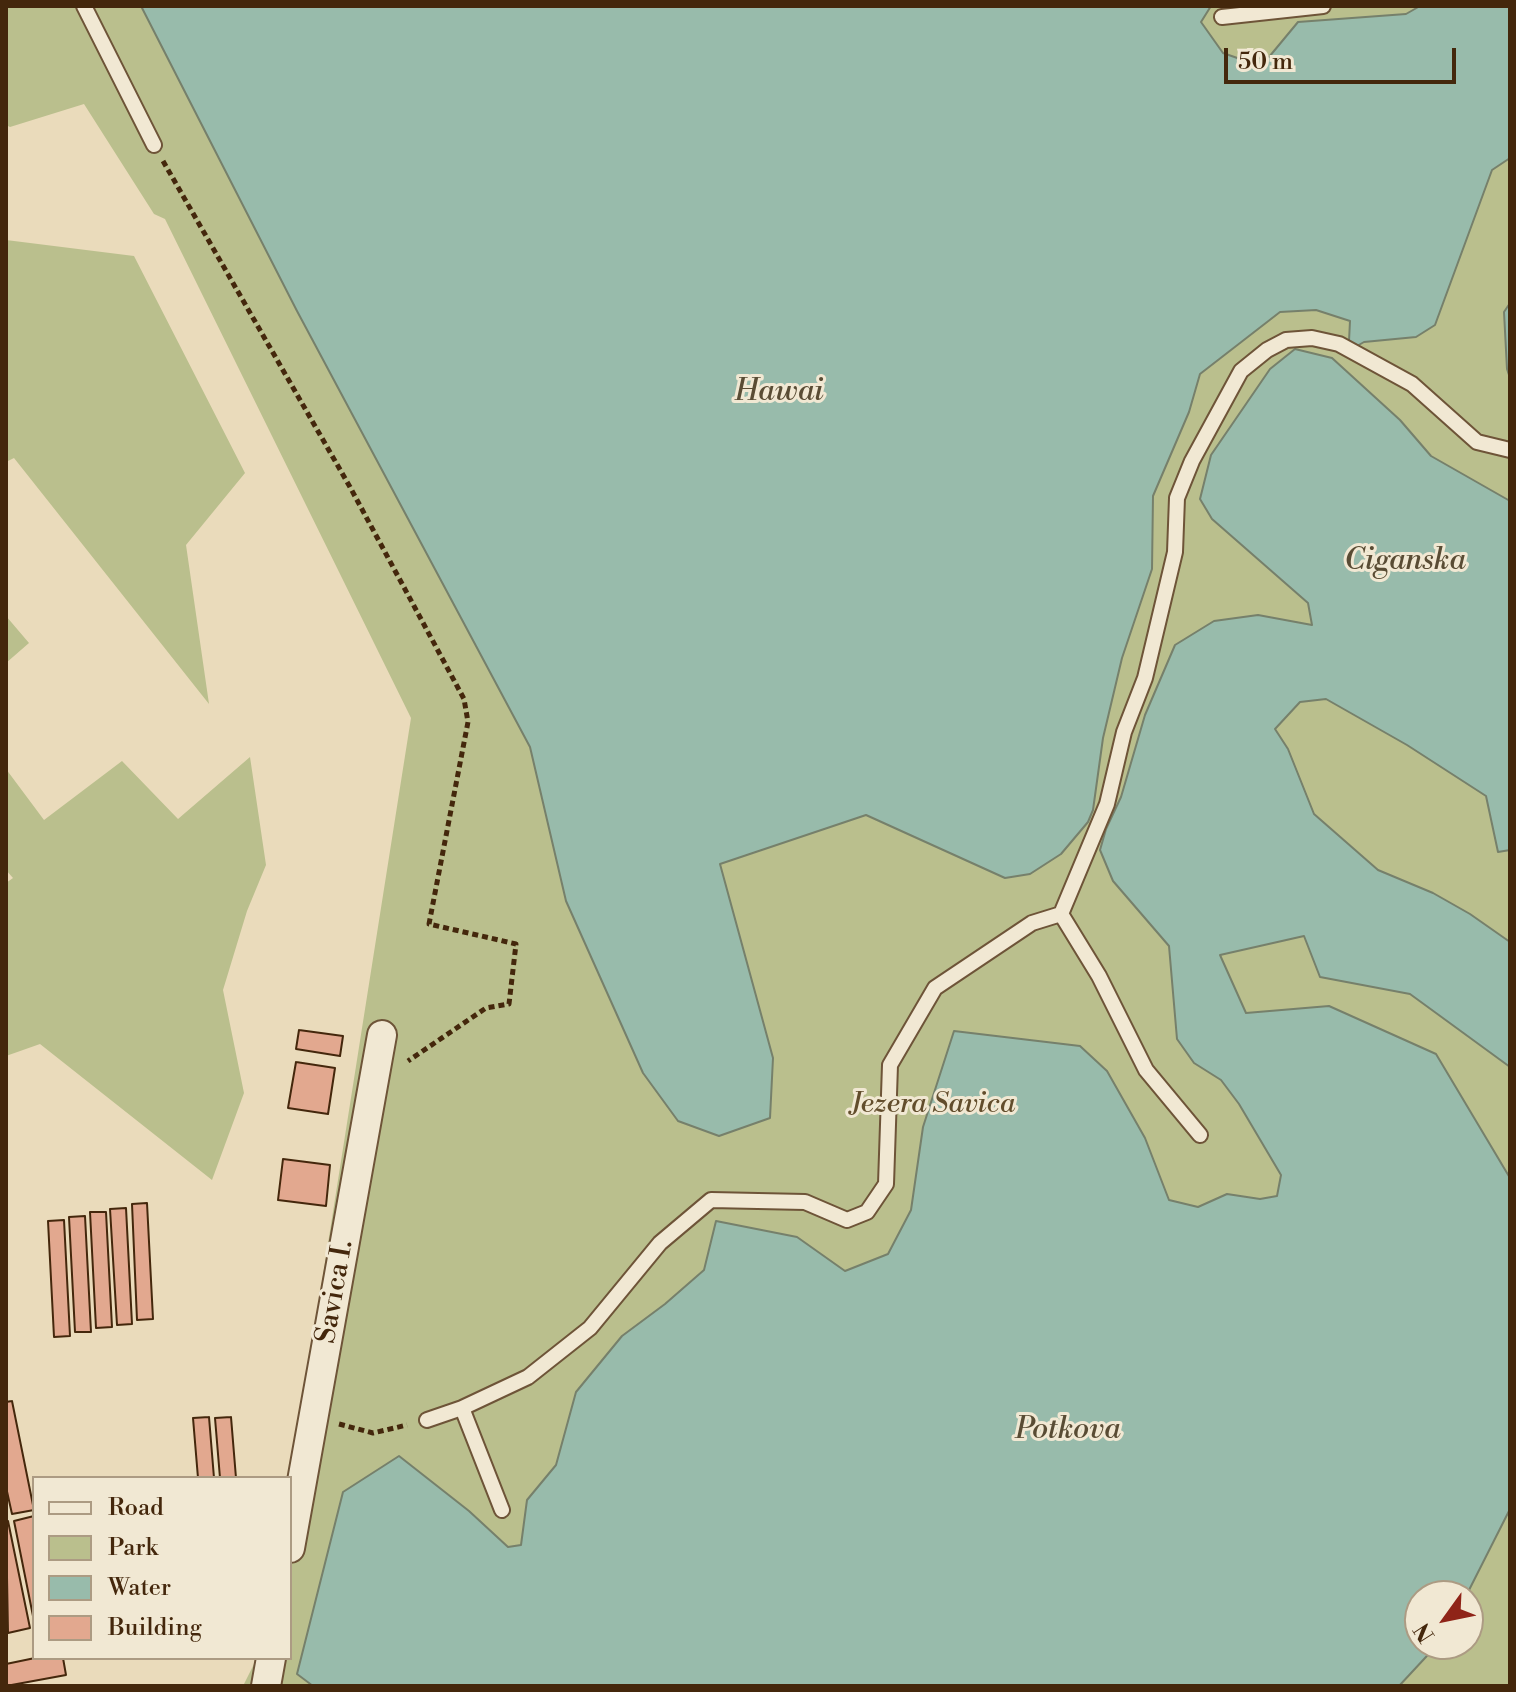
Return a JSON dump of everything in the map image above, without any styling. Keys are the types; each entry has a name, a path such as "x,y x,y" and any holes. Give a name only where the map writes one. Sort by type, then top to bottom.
{"street":[{"name":"Savica I.","path":"292,1537 382,1035"},
{"path":"266,1686 271,1660"}],"lane":[{"path":"84,6 154,145"},
{"path":"1222,17 1323,6"},
{"path":"1061,914 1107,804 1124,732 1145,678 1175,552 1177,498 1192,461 1241,371 1267,350 1286,340 1312,338 1339,344 1412,384 1477,442 1510,450"},
{"path":"1061,914 1099,976 1146,1070 1200,1135"},
{"path":"427,1420 462,1408 528,1377 590,1328 660,1243 711,1200 805,1202 847,1220 867,1212 886,1184 890,1065 935,988 1032,923 1061,914"},
{"path":"462,1408 502,1510"}],"path":[{"path":"154,145 350,487 464,699 468,722 429,924 516,944 509,1004 486,1008 402,1065"},
{"path":"339,1424 373,1433 427,1420"}],"green space":[{"name":"Jezera Savica","path":"6,6 1510,6 1510,1686 243,1686 256,1660 292,1660 291,1476 411,718 165,219 154,214 84,104 10,127 6,125"},
{"path":"6,240 134,256 245,473 186,545 209,704 14,458 6,462"},
{"path":"6,616 29,643 6,663"},
{"path":"250,757 266,865 247,911 223,990 244,1093 212,1180 40,1044 6,1056 6,883 13,878 6,870 6,769 44,820 122,761 178,819"}],"water":[{"name":"Hawai","path":"141,6 1211,6 1201,22 1223,53 1243,60 1269,57 1298,22 1406,14 1420,6 1510,6 1510,158 1492,170 1435,325 1416,337 1364,342 1357,346 1349,341 1350,321 1316,310 1280,312 1200,374 1189,412 1153,496 1152,569 1122,658 1103,738 1093,810 1088,822 1061,854 1030,874 1005,878 866,815 720,864 773,1058 770,1118 719,1136 678,1121 643,1073 566,901 530,747 297,311"},
{"path":"1510,303 1510,378 1504,312"},
{"name":"Potkova","path":"1295,349 1332,358 1400,420 1431,456 1510,501 1510,850 1498,852 1486,796 1407,745 1326,699 1300,702 1275,729 1288,749 1314,814 1378,870 1433,893 1510,942 1510,1067 1410,994 1320,977 1304,936 1220,955 1246,1013 1329,1006 1436,1054 1510,1178 1510,1509 1474,1580 1404,1580 1404,1660 1423,1660 1399,1686 313,1686 297,1674 343,1492 399,1456 469,1511 508,1547 521,1545 527,1500 556,1465 576,1392 622,1336 704,1270 716,1221 797,1237 845,1271 888,1254 911,1210 923,1127 954,1031 1080,1046 1107,1071 1145,1138 1169,1200 1198,1207 1227,1194 1260,1199 1277,1196 1281,1175 1239,1104 1221,1080 1194,1063 1177,1039 1169,946 1113,881 1100,850 1121,797 1145,715 1175,645 1214,621 1258,615 1312,625 1308,603 1212,519 1200,499 1211,455 1270,369"}],"building":[{"path":"299,1030 343,1036 340,1056 296,1049"},
{"path":"296,1062 335,1068 328,1114 288,1108"},
{"path":"283,1159 330,1165 326,1206 278,1200"},
{"path":"147,1203 153,1319 137,1320 132,1204"},
{"path":"126,1208 132,1324 117,1325 110,1209"},
{"path":"90,1212 106,1212 112,1327 96,1328"},
{"path":"85,1216 91,1332 75,1332 69,1217"},
{"path":"64,1220 70,1336 54,1337 48,1221"},
{"path":"12,1401 32,1500 32,1510 12,1514 6,1487 6,1402"},
{"path":"209,1417 214,1476 198,1476 193,1418"},
{"path":"231,1417 236,1476 220,1476 215,1418"},
{"path":"32,1516 32,1611 14,1521"},
{"path":"6,1522 30,1628 8,1633"},
{"path":"32,1659 63,1660 66,1675 6,1686 6,1664"}],"water label":[{"name":"Ciganska","path":"1405,562"}]}
